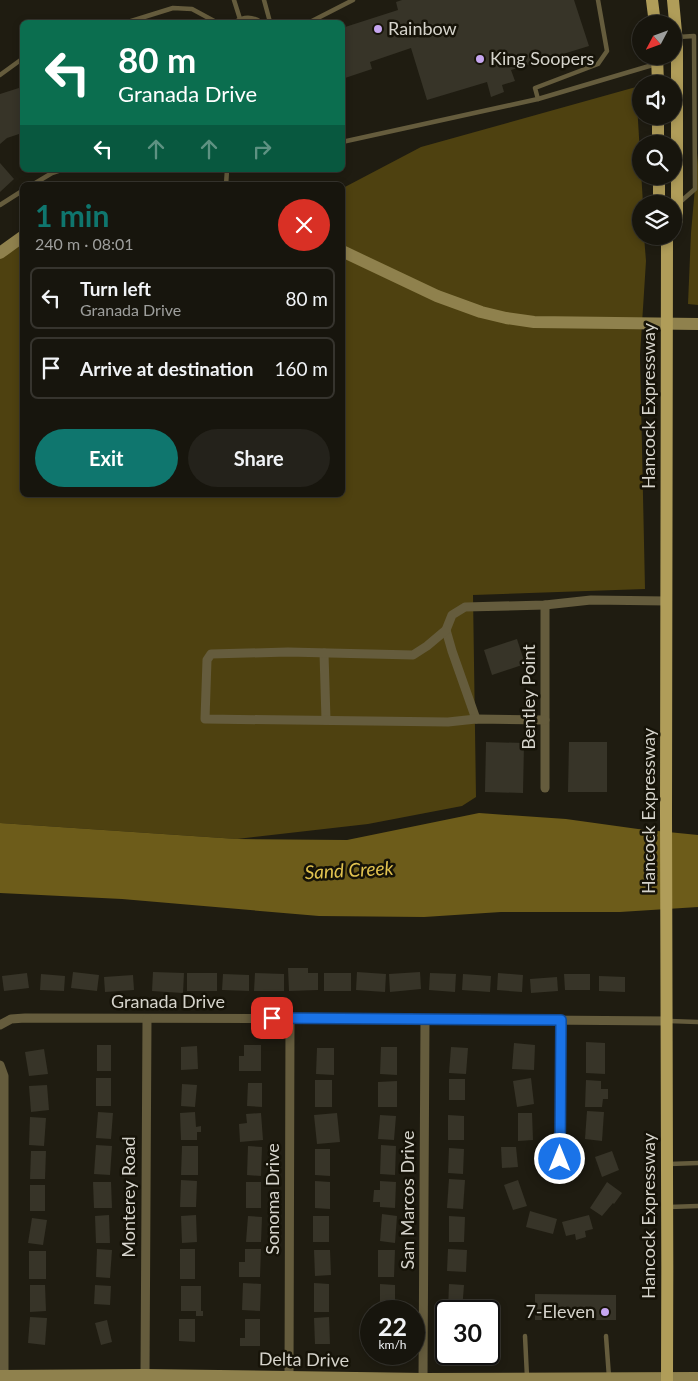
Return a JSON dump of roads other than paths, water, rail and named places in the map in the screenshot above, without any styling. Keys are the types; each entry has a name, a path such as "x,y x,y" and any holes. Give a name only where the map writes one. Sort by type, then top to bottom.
{"main road":[{"path":"673,0 674,15"},
{"path":"676,65 676,195"},
{"path":"0,253 20,238"},
{"name":"Hancock Expressway","path":"667,245 667,1379"},
{"path":"345,252 437,296 497,316 534,322 698,324"},
{"name":"Delta Drive","path":"2,1378 423,1380 698,1378"}],"street":[{"path":"545,720 448,722 206,719 207,660 211,654 324,653 413,655 446,630 452,615 464,608 545,605 591,600 667,600"},
{"name":"Bentley Point","path":"545,605 545,788"},
{"path":"446,630 476,720"},
{"path":"324,653 326,720"},
{"name":"Granada Drive","path":"0,1025 11,1019 25,1018 425,1018 668,1021"},
{"name":"Sonoma Drive","path":"289,1379 290,1018"},
{"name":"San Marcos Drive","path":"423,1380 425,1018"},
{"name":"Monterey Road","path":"145,1379 147,1019"},
{"path":"560,1179 561,1020"},
{"path":"0,1066 4,1076 2,1378"}],"lane":[{"path":"234,0 240,19 254,18 258,20"},
{"path":"264,0 269,20"},
{"path":"314,20 353,0"},
{"path":"538,99 535,88 598,64 607,51 598,0"},
{"path":"134,20 173,8 192,9 212,20"},
{"path":"682,36 696,35 694,189 682,200"},
{"path":"0,75 20,60"},
{"path":"345,141 538,99 642,65"},
{"path":"37,182 55,172"},
{"path":"0,205 20,192"},
{"path":"668,1021 698,1022"},
{"path":"666,1164 698,1163"},
{"path":"667,1207 698,1206"},
{"path":"519,1379 525,1336"},
{"path":"606,1336 609,1379"}],"water":[{"name":"Sand Creek","path":"479,813 566,819 698,835 698,907 620,912 501,912 424,917 319,916 122,899 0,893 0,823 237,839 347,840"}],"place":[{"name":"Rainbow","path":"378,29"},
{"name":"King Soopers","path":"480,59"},
{"name":"7-Eleven","path":"605,1312"}]}
